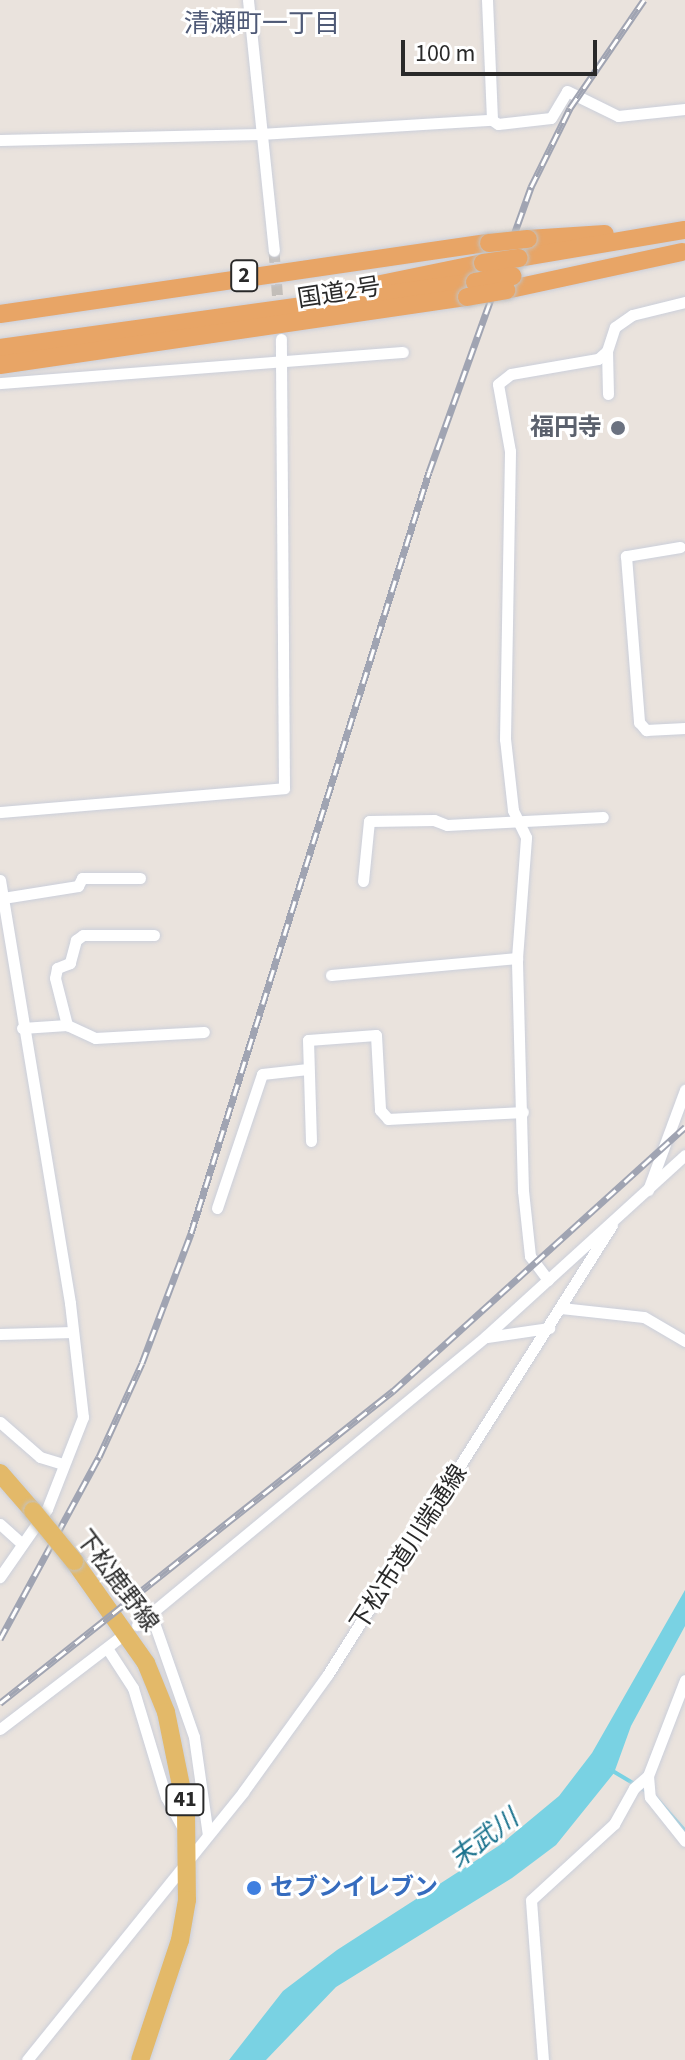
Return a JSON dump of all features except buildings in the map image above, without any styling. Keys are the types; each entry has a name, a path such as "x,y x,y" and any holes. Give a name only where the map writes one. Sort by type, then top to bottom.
{"highway":[{"name":"国道2号","path":"0,314 489,243 685,230"},
{"name":"国道2号","path":"0,365 471,290 513,275 685,230"},
{"name":"国道2号","path":"0,348 303,304 483,263 513,275 684,252"},
{"name":"国道2号","path":"303,304 471,290"}],"main road":[{"name":"下松鹿野線","path":"0,1473 74,1561 146,1663 179,1762 189,1861 180,1940 140,2060"}],"street":[{"path":"248,0 274,251"},
{"path":"487,0 492,120"},
{"path":"0,140 260,134 492,120 498,124 551,118 567,91 618,116 685,109"},
{"path":"548,1280 530,1256 517,958 526,837 517,820 505,739 510,451 498,384 511,374 598,359 607,351 621,319 685,302"},
{"path":"0,812 284,788 281,339"},
{"path":"607,351 608,394"},
{"path":"0,383 403,352"},
{"path":"680,547 626,556 639,722 646,730 685,728"},
{"path":"363,881 369,821 434,820 447,825 603,817"},
{"path":"3,898 78,886 82,878 140,878"},
{"path":"0,880 73,1332 83,1417 47,1509 0,1577"},
{"path":"67,1025 55,978 57,968 70,963 76,940 83,935 154,935"},
{"path":"331,975 517,958"},
{"path":"22,1028 67,1025 95,1038 204,1032"},
{"path":"311,1141 308,1040 376,1035 380,1110 388,1119 523,1112"},
{"path":"217,1208 262,1074 308,1069"},
{"path":"648,1190 685,1090"},
{"path":"137,1625 486,1336 612,1225 685,1155"},
{"name":"下松市道川端通線","path":"27,2060 189,1861 328,1674 612,1225"},
{"path":"561,1308 644,1317 685,1341"},
{"path":"486,1336 549,1328"},
{"path":"0,1334 73,1332"},
{"path":"0,1422 40,1457 63,1464"},
{"path":"0,1524 22,1544"},
{"path":"151,1614 191,1723 208,1835"},
{"path":"0,1729 119,1638"},
{"path":"107,1648 138,1699 166,1797 188,1838"},
{"path":"543,2060 531,1900 614,1824 641,1781 685,1680"},
{"path":"641,1781 685,1841"}],"water":[{"path":"685,1590 685,1626 631,1726 614,1773 556,1845 512,1878 336,1987 266,2060 229,2060 283,1991 337,1950 500,1845 559,1796 592,1753"}],"waterway":[{"path":"611,1770 648,1792"},
{"path":"655,1797 685,1831"}],"tunnel":[{"path":"274,251 279,314"}],"railway":[{"path":"0,1639 99,1457 142,1363 191,1233 429,472 531,187 570,108 644,0"},
{"path":"0,1703 393,1391 685,1127"}],"place":[{"name":"福円寺","path":"618,428"},
{"name":"セブンイレブン","path":"254,1888"}],"district":[{"name":"清瀬町一丁目","path":"262,24"}],"water label":[{"name":"末武川","path":"484,1839"}]}
